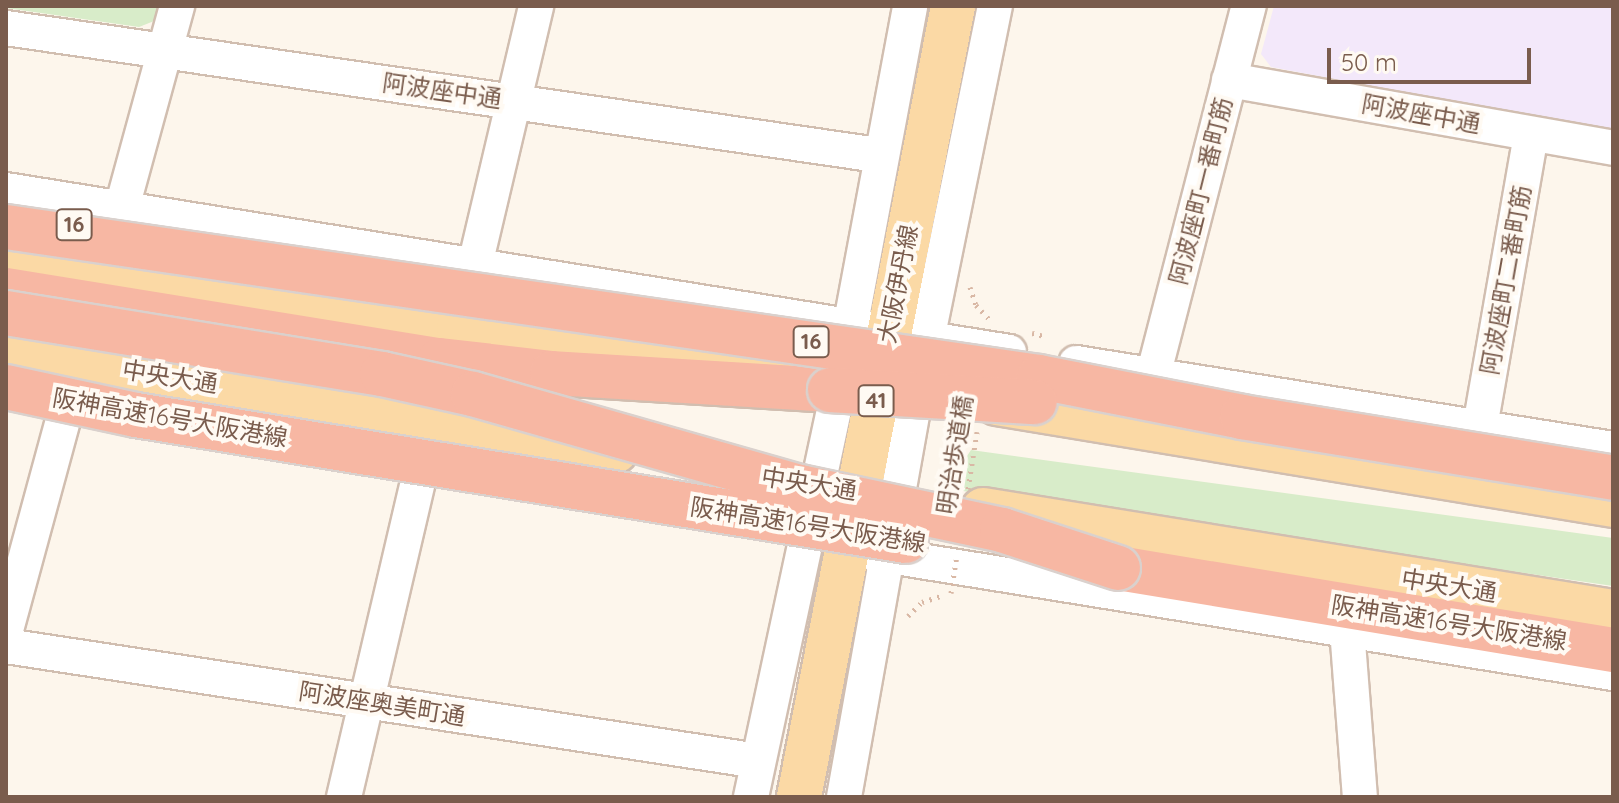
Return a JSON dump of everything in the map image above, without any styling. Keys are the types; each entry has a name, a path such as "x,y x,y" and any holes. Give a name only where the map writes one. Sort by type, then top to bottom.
{"highway":[{"name":"16","path":"6,206 1039,377 1242,417 1613,478"},
{"name":"16","path":"6,227 132,227"},
{"path":"6,290 440,360 552,373 1242,417"},
{"path":"6,313 382,374 473,394 800,487 1002,530 1118,568"},
{"name":"阪神高速16号大阪港線","path":"6,387 136,415 999,558 1118,568 1613,650"},
{"path":"6,407 136,415"}],"main road":[{"name":"大阪伊丹線","path":"799,797 827,546 858,491 953,6"},
{"path":"6,253 459,328 879,382 1613,505"},
{"name":"中央大通","path":"6,349 858,491 1613,612"}],"street":[{"path":"132,227 165,52 177,6"},
{"path":"459,328 536,6"},
{"path":"889,331 878,155 910,6"},
{"path":"889,331 944,274 995,6"},
{"name":"阿波座町一番町筋","path":"1153,376 1249,6"},
{"name":"阿波座中通","path":"6,28 878,155"},
{"name":"阿波座中通","path":"1229,80 1613,148"},
{"name":"阿波座町二番町筋","path":"1480,427 1531,134"},
{"path":"6,190 132,227 474,265 1613,449"},
{"path":"6,407 827,546 1613,673"},
{"path":"6,630 64,416"},
{"path":"344,797 419,477"},
{"path":"844,797 889,556 858,491"},
{"path":"751,797 758,761 827,546"},
{"path":"1347,629 1360,797"},
{"name":"阿波座奥美町通","path":"6,646 758,761"}],"path":[{"path":"968,283 976,305 994,324"},
{"name":"明治歩道橋","path":"965,503 977,429"},
{"name":"明治歩道橋","path":"908,616 922,602 951,593 958,548"}],"shaded area":[{"path":"1274,6 1613,6 1613,132 1271,67 1261,54"}],"green space":[{"path":"158,6 154,21 139,27 6,8"},
{"path":"971,450 1613,538 1613,586 963,491 963,462"}]}
